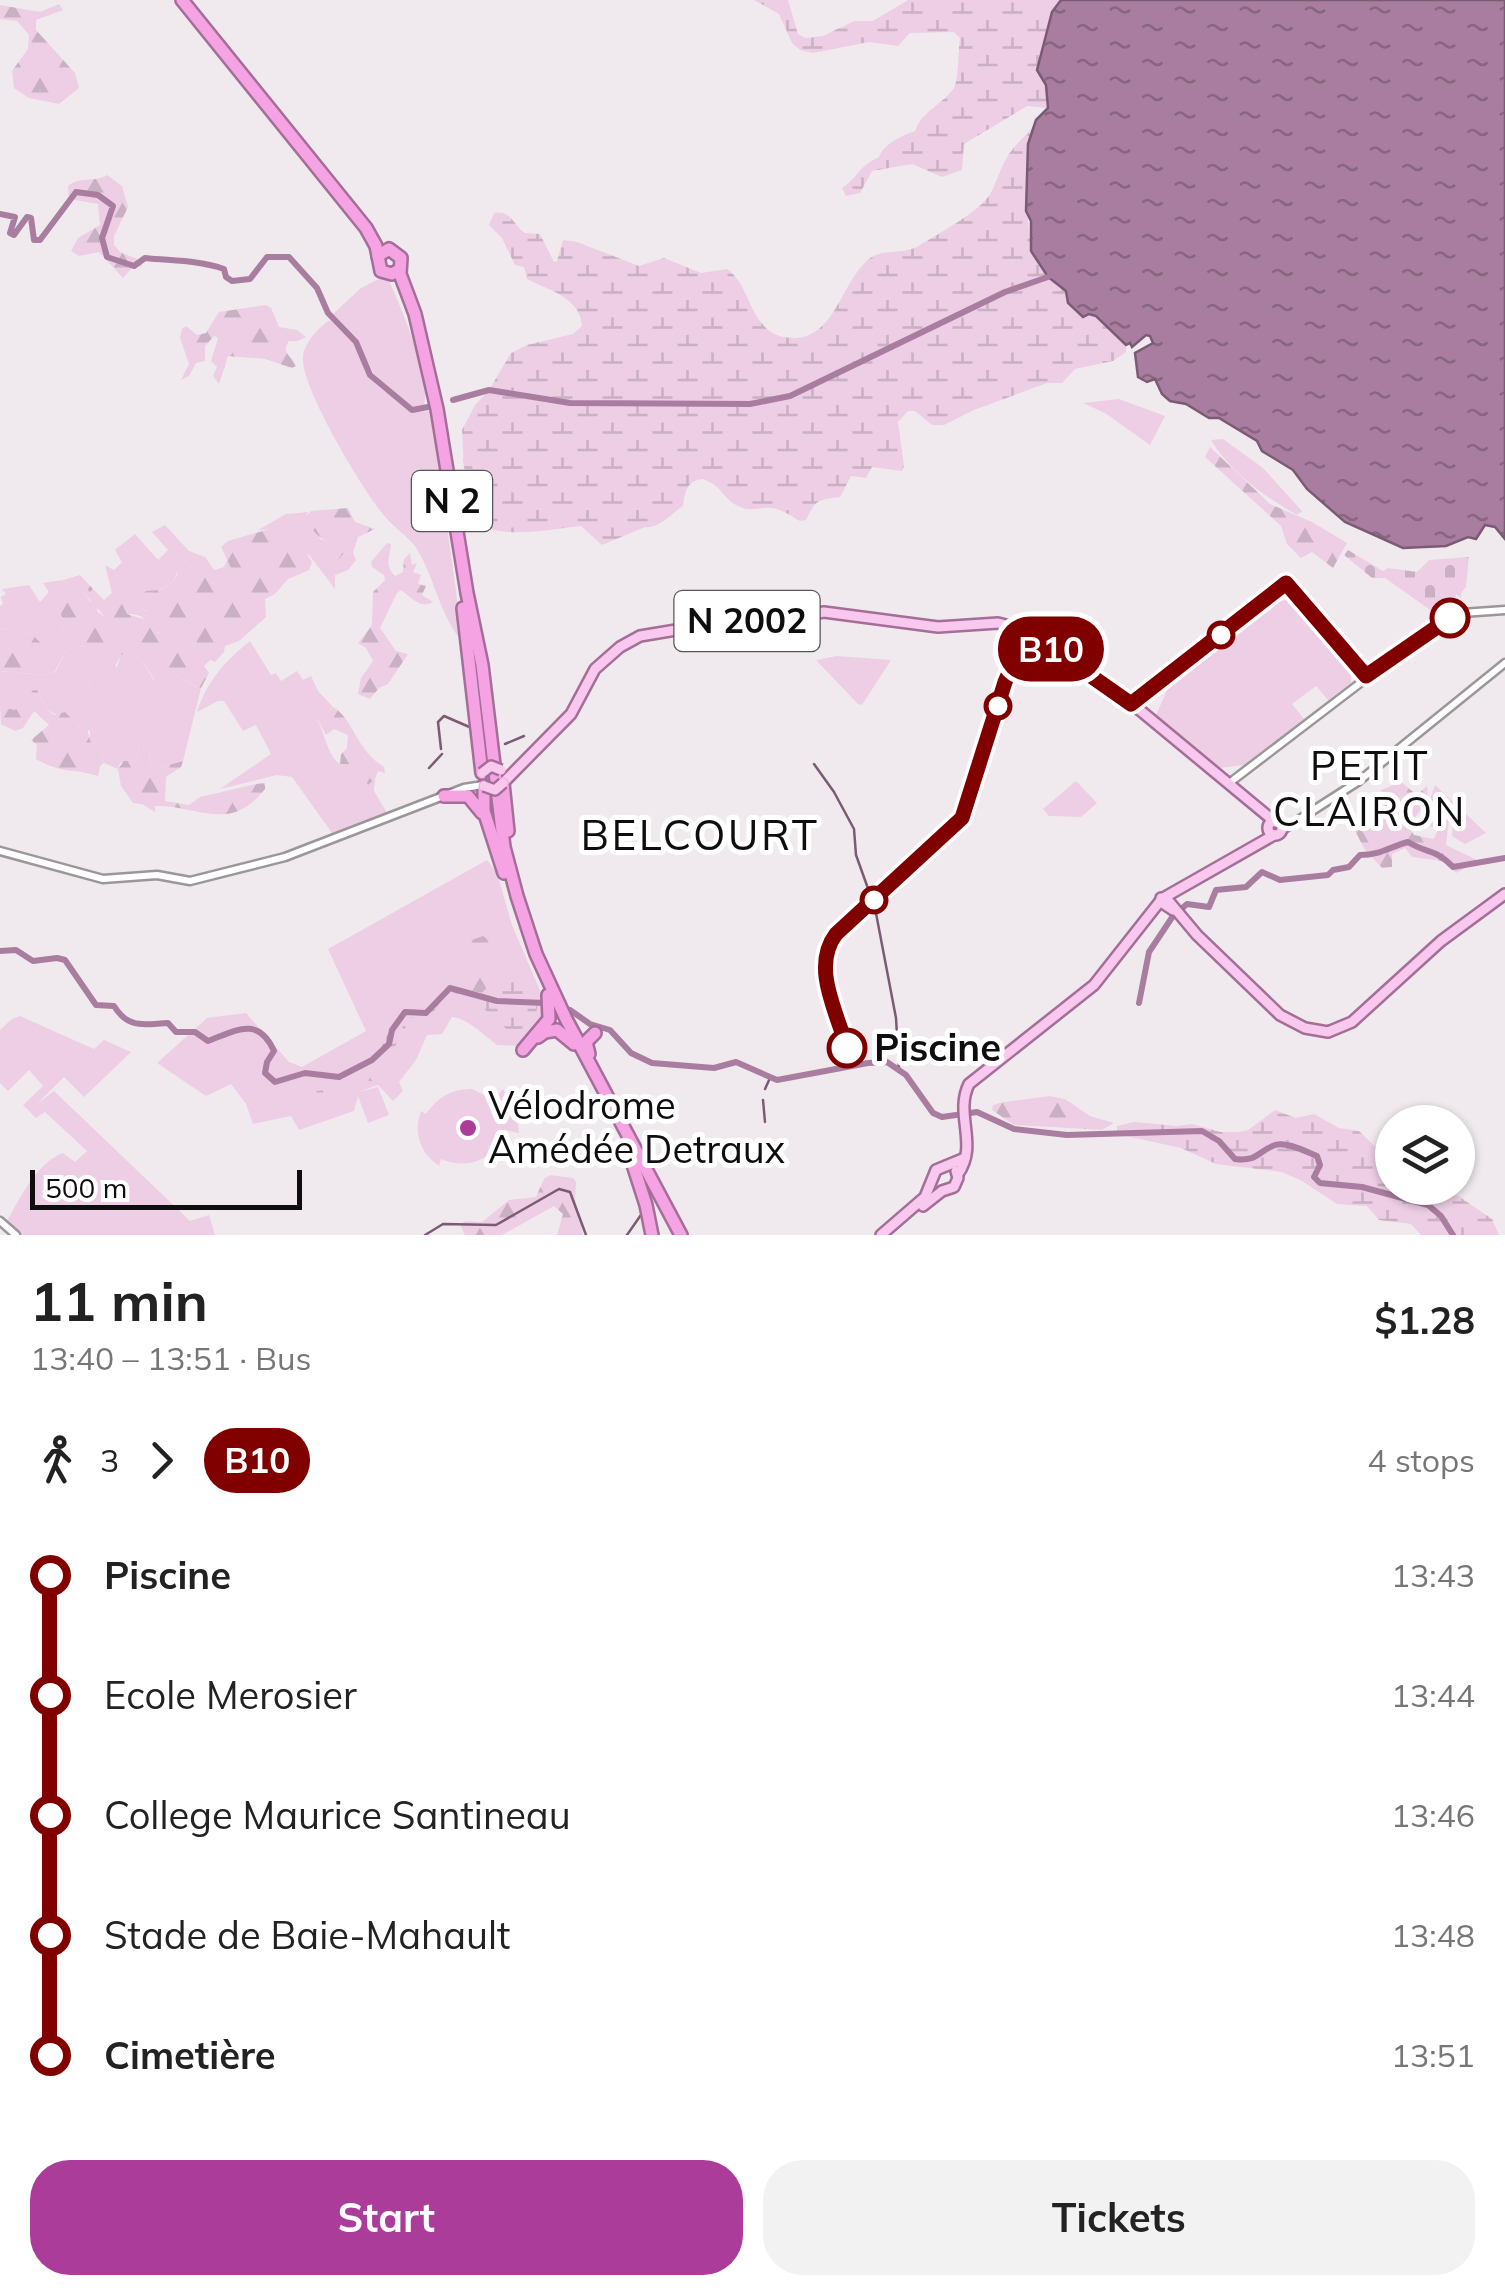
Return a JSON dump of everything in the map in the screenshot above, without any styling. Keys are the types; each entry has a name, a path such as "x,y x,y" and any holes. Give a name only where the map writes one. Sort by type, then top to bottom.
{"highway":[{"name":"N 2","path":"184,0 384,253 400,255 393,272 424,363 465,594 504,873 521,931 681,1235"},
{"name":"N 2","path":"384,253 378,268 393,272"},
{"name":"N 2","path":"465,594 482,665 504,847 527,927 574,1044 672,1235"},
{"path":"465,594 484,650 503,776 510,857 522,909 552,993 576,1029 584,1035 596,1033 587,1040 586,1048 613,1107"},
{"path":"465,594 484,808 504,873"},
{"path":"444,796 460,794 472,798 488,826"},
{"path":"552,993 548,1019 525,1051 540,1034 552,1030 562,1032 574,1044"},
{"path":"628,1149 652,1235"}],"main road":[{"name":"N 2002","path":"503,776 516,770 571,714 595,669 620,646 640,636 811,612 938,627 998,623 1029,636 1141,712 1228,784 1272,828"},
{"path":"491,766 503,776 495,790 483,780 491,766"},
{"path":"888,1234 925,1197 936,1170 954,1170 967,1156 965,1092 976,1078 1094,986 1144,918 1272,828"},
{"path":"1167,901 1280,1015 1304,1028 1328,1032 1356,1020 1441,941 1505,894"},
{"path":"888,1234 956,1185 954,1170"},
{"path":"934,1179 937,1186 946,1190"}],"street":[{"path":"1228,784 1366,676 1446,620 1462,612 1505,610"},
{"path":"1272,828 1292,823 1359,782 1505,662"},
{"path":"0,851 103,879 158,875 190,881 285,857 483,780"},
{"path":"0,1220 16,1235"}],"green space":[{"path":"754,0 788,0 798,34 806,38 823,36 854,21 873,21 908,0 1061,0 1052,12 1037,70 1046,85 1048,108 1027,106 964,144 962,170 942,177 912,164 872,171 860,193 846,196 842,188 889,144 915,131 922,118 954,88 960,38 954,32 910,33 898,46 869,42 813,53 792,43 779,14"},
{"path":"59,4 63,10 36,20 36,30 75,73 79,88 59,104 29,98 14,88 12,71 28,49 29,35 17,21 0,19 0,5 40,12"},
{"path":"1035,125 1028,192 1029,231 1035,257 1066,291 1068,303 1096,316 1126,345 1126,352 1113,361 1075,369 1062,383 1047,383 944,425 932,425 915,411 908,411 898,422 902,471 872,467 866,478 851,476 840,497 818,502 806,520 775,509 740,507 703,479 690,485 683,506 660,523 602,545 581,526 519,532 486,527 475,485 464,468 462,430 511,353 573,334 582,326 569,301 527,279 524,267 515,265 502,238 489,225 494,213 508,216 525,233 540,234 554,262 563,240 639,266 664,258 701,273 727,269 742,286 764,326 784,337 801,337 825,323 869,259 914,248 984,202 1009,154"},
{"path":"107,175 122,186 128,207 114,236 114,245 120,252 142,261 142,266 132,268 123,278 99,252 79,256 71,251 78,238 100,225 98,204 69,199 68,186"},
{"path":"383,277 389,281 414,344 424,379 424,406 411,406 374,374 357,340 333,314 361,288"},
{"path":"266,305 279,327 297,330 306,337 287,345 286,352 296,366 228,356 219,384 213,376 217,367 211,361 218,338 214,336 205,346 205,361 196,363 189,376 181,380 189,364 180,338 182,329 186,326 197,335 206,333 219,312"},
{"path":"330,320 352,341 369,377 380,388 413,412 431,411 463,642 448,621 415,546 387,519 364,488 311,390 304,351 313,335"},
{"path":"1119,399 1165,416 1150,445 1105,413 1083,403"},
{"path":"1223,439 1263,468 1302,511 1297,515 1285,508 1238,473 1211,440"},
{"path":"1210,447 1270,504 1347,543 1333,568 1312,552 1301,558 1287,544 1281,526 1205,457"},
{"path":"348,508 355,522 375,529 358,537 353,553 343,554 335,564 326,564 317,552 331,542 315,533 306,516 311,511"},
{"path":"308,512 306,516 320,539 331,542 318,553 326,564 343,554 353,553 356,560 348,570 335,575 335,589 310,556 269,529 258,530 286,514"},
{"path":"165,525 189,551 205,557 214,570 224,567 228,559 233,570 218,574 177,573 144,611 156,611 164,617 162,632 156,632 133,614 127,614 111,629 79,586 90,592 93,589 104,600 112,593 105,565 114,570 122,562 115,550 135,534 158,560 168,550 152,532"},
{"path":"269,529 283,532 300,544 312,562 309,570 288,579 265,599 266,617 239,641 225,646 215,662 210,660 204,666 209,673 201,688 166,669 155,680 142,661 129,652 121,655 112,671 101,662 93,670 85,694 94,703 92,714 85,715 80,709 73,712 76,705 71,696 86,661 93,655 84,646 66,650 55,671 45,675 0,671 0,628 31,634 40,642 38,652 59,637 65,623 57,607 70,599 84,604 63,580 80,575 93,589 90,592 83,585 80,587 90,601 98,603 97,611 111,628 116,623 109,608 122,604 127,614 150,621 158,633 162,631 163,617 156,611 141,609 136,601 146,591 160,590 173,582 181,568 202,566 218,574 221,570 232,570 221,547 228,541"},
{"path":"387,543 391,544 388,561 395,576 403,572 404,559 410,553 412,565 417,563 413,572 421,575 418,584 426,586 422,595 433,602 420,603 401,590 397,593 380,628 396,651 408,654 388,684 370,699 358,694 361,678 373,661 358,643 372,625 373,592 385,580 371,562"},
{"path":"1348,550 1383,571 1388,568 1417,572 1429,560 1469,557 1466,587 1461,598 1456,594 1453,610 1443,619 1385,578 1372,578 1344,555"},
{"path":"63,580 85,605 57,607 65,623 59,637 37,653 31,634 0,628 1,597 6,594 2,589 29,585 40,602 49,592 43,583"},
{"path":"1295,597 1351,662 1351,683 1328,700 1316,686 1292,704 1304,719 1244,765 1219,768 1155,717 1171,682 1272,604"},
{"path":"250,641 271,675 276,673 281,681 297,671 303,680 311,676 333,707 317,719 332,755 340,764 363,754 368,785 375,779 374,791 387,813 332,833 292,777 277,775 220,789 271,754 256,725 243,731 224,701 197,712 218,672"},
{"path":"84,646 93,655 85,694 93,670 101,662 117,667 121,655 129,652 142,661 154,680 166,668 201,688 183,761 158,768 155,777 149,749 139,746 137,761 120,763 118,769 104,763 100,748 90,744 90,731 47,710 38,692 15,710 0,706 0,671 45,675 56,671 66,650"},
{"path":"837,656 891,660 862,705 816,660"},
{"path":"37,690 54,715 65,712 80,727 86,725 91,743 100,748 104,763 98,776 60,769 36,759 37,745 31,740 49,725 34,711 23,728 15,731 1,724 0,706 15,710 29,691"},
{"path":"333,707 346,719 367,752 384,767 385,773 378,771 368,785 363,776 367,762 363,754 354,764 340,764 348,735 334,729 326,735 317,718 323,708"},
{"path":"144,744 149,749 151,772 155,776 158,768 183,761 166,777 165,801 189,805 200,797 256,784 265,783 265,789 252,803 226,814 155,806 155,812 133,803 121,786 118,769 124,761 137,761 139,746"},
{"path":"1076,781 1097,803 1081,817 1049,816 1043,809"},
{"path":"1401,782 1417,795 1427,786 1428,798 1409,827 1414,835 1434,839 1443,817 1449,820 1446,845 1479,861 1456,873 1443,861 1412,857 1405,848 1392,854 1392,867 1382,868 1365,850 1352,825 1371,799 1376,805 1385,800 1381,790"},
{"path":"1435,785 1486,833 1465,844 1452,836 1453,817 1441,814 1435,827 1421,825"},
{"path":"487,860 497,873 512,925 547,1007 547,1016 521,1046 497,1045 470,1024 452,1017 442,1034 427,1035 416,1060 399,1082 403,1091 393,1101 378,1085 358,1092 378,1087 389,1115 368,1123 358,1096 354,1111 299,1130 291,1116 253,1124 246,1104 231,1084 206,1096 157,1063 207,1018 246,1013 289,1062 302,1067 366,1031 328,949"},
{"path":"457,922 469,926 472,940 483,936 493,943 484,972 491,985 482,993 471,992 469,983 458,976 467,954 452,938 450,929"},
{"path":"500,973 524,981 536,997 534,1017 517,1037 479,1004 452,992 445,995 430,1017 411,1018 393,1049 372,1060 404,1008 424,1010 438,992 451,986 482,993"},
{"path":"20,1016 94,1049 104,1040 131,1052 84,1097 64,1077 37,1104 54,1091 190,1221 209,1215 215,1235 16,1235 5,1225 44,1165 63,1153 75,1162 87,1151 45,1112 36,1118 23,1105 43,1086 29,1070 8,1091 0,1083 0,1030"},
{"path":"373,1061 378,1062 384,1075 379,1082 362,1080 347,1087 339,1107 328,1111 313,1099 317,1091 326,1090"},
{"name":"Vélodrome Amédée Detraux","path":"472,1089 494,1100 503,1089 516,1110 519,1133 505,1130 496,1148 481,1160 462,1163 441,1159 439,1166 420,1142 421,1111 426,1114 451,1092"},
{"path":"1049,1096 1065,1099 1090,1116 1114,1123 1102,1130 1014,1125 992,1110 999,1103"},
{"path":"1275,1110 1296,1118 1314,1114 1339,1128 1359,1131 1375,1147 1375,1205 1471,1205 1492,1219 1499,1235 1421,1235 1411,1224 1379,1220 1367,1206 1337,1204 1282,1172 1216,1164 1181,1148 1117,1134 1117,1126 1134,1122 1192,1124 1221,1132 1248,1130"},
{"path":"550,1175 573,1178 576,1182 575,1199 583,1235 557,1235 563,1214 554,1206 502,1235 465,1235 460,1225 465,1221 482,1222 509,1200 536,1197"}],"water":[{"path":"1061,0 1505,0 1505,539 1495,527 1485,525 1476,539 1468,537 1446,546 1403,548 1345,522 1307,489 1293,470 1262,451 1257,441 1219,418 1209,418 1186,404 1170,401 1155,379 1147,382 1138,377 1135,353 1153,343 1150,336 1132,347 1130,343 1126,345 1096,316 1083,317 1068,303 1066,291 1048,277 1031,251 1031,221 1026,211 1028,144 1036,120 1048,108 1046,85 1037,70 1052,12"}],"waterway":[{"path":"0,214 15,217 10,233 14,235 27,217 31,218 34,240 40,240 76,192 98,195 113,206 102,238 107,257 134,266 145,258 195,262 224,269 232,281 250,279 267,257 289,257 317,288 328,313 356,342 370,375 412,410 428,407"},
{"path":"453,400 489,390 570,403 750,404 790,396 1005,292 1048,277"},
{"path":"441,749 438,722 444,716 474,729"},
{"path":"505,744 524,736"},
{"path":"429,768 442,754"},
{"path":"814,764 854,829 856,855 875,908 896,1018 899,1069"},
{"path":"1179,911 1187,904 1209,907 1216,890 1246,887 1262,872 1280,880 1328,875 1349,867 1360,855 1408,842 1437,854 1453,867 1505,858"},
{"path":"1139,1003 1149,952 1173,916"},
{"path":"0,951 16,950 33,961 65,960 96,1005 114,1006 132,1022 168,1023 176,1032 195,1032 208,1041 237,1030 253,1029 268,1040 274,1051 265,1073 275,1082 305,1073 339,1077 372,1060 389,1044 392,1030 405,1012 426,1013 450,988 497,1001 545,1003"},
{"path":"570,1010 590,1024 610,1030 631,1053 652,1063 714,1068 736,1062 777,1080 887,1062 906,1075 933,1113 942,1117 977,1112 1014,1129 1067,1135 1202,1131 1219,1141 1235,1159 1243,1160 1275,1145 1290,1146 1317,1156 1320,1165 1314,1177 1320,1183 1362,1187 1428,1205 1453,1235"},
{"path":"765,1089 770,1078"},
{"path":"763,1100 765,1122"},
{"path":"425,1235 443,1224 496,1225 559,1189 570,1192 586,1235"},
{"path":"627,1235 643,1212"}],"bus line":[{"name":"B10","path":"847,1048 824,970 826,950 836,934 962,818 1005,682 1024,638 1030,641 1034,636 1131,704 1286,583 1366,676 1450,618"}],"place":[{"name":"Piscine","path":"847,1048"},
{"name":"Vélodrome Amédée Detraux","path":"468,1128"}],"district":[{"name":"PETIT CLAIRON","path":"1370,789"},
{"name":"BELCOURT","path":"700,835"}]}
